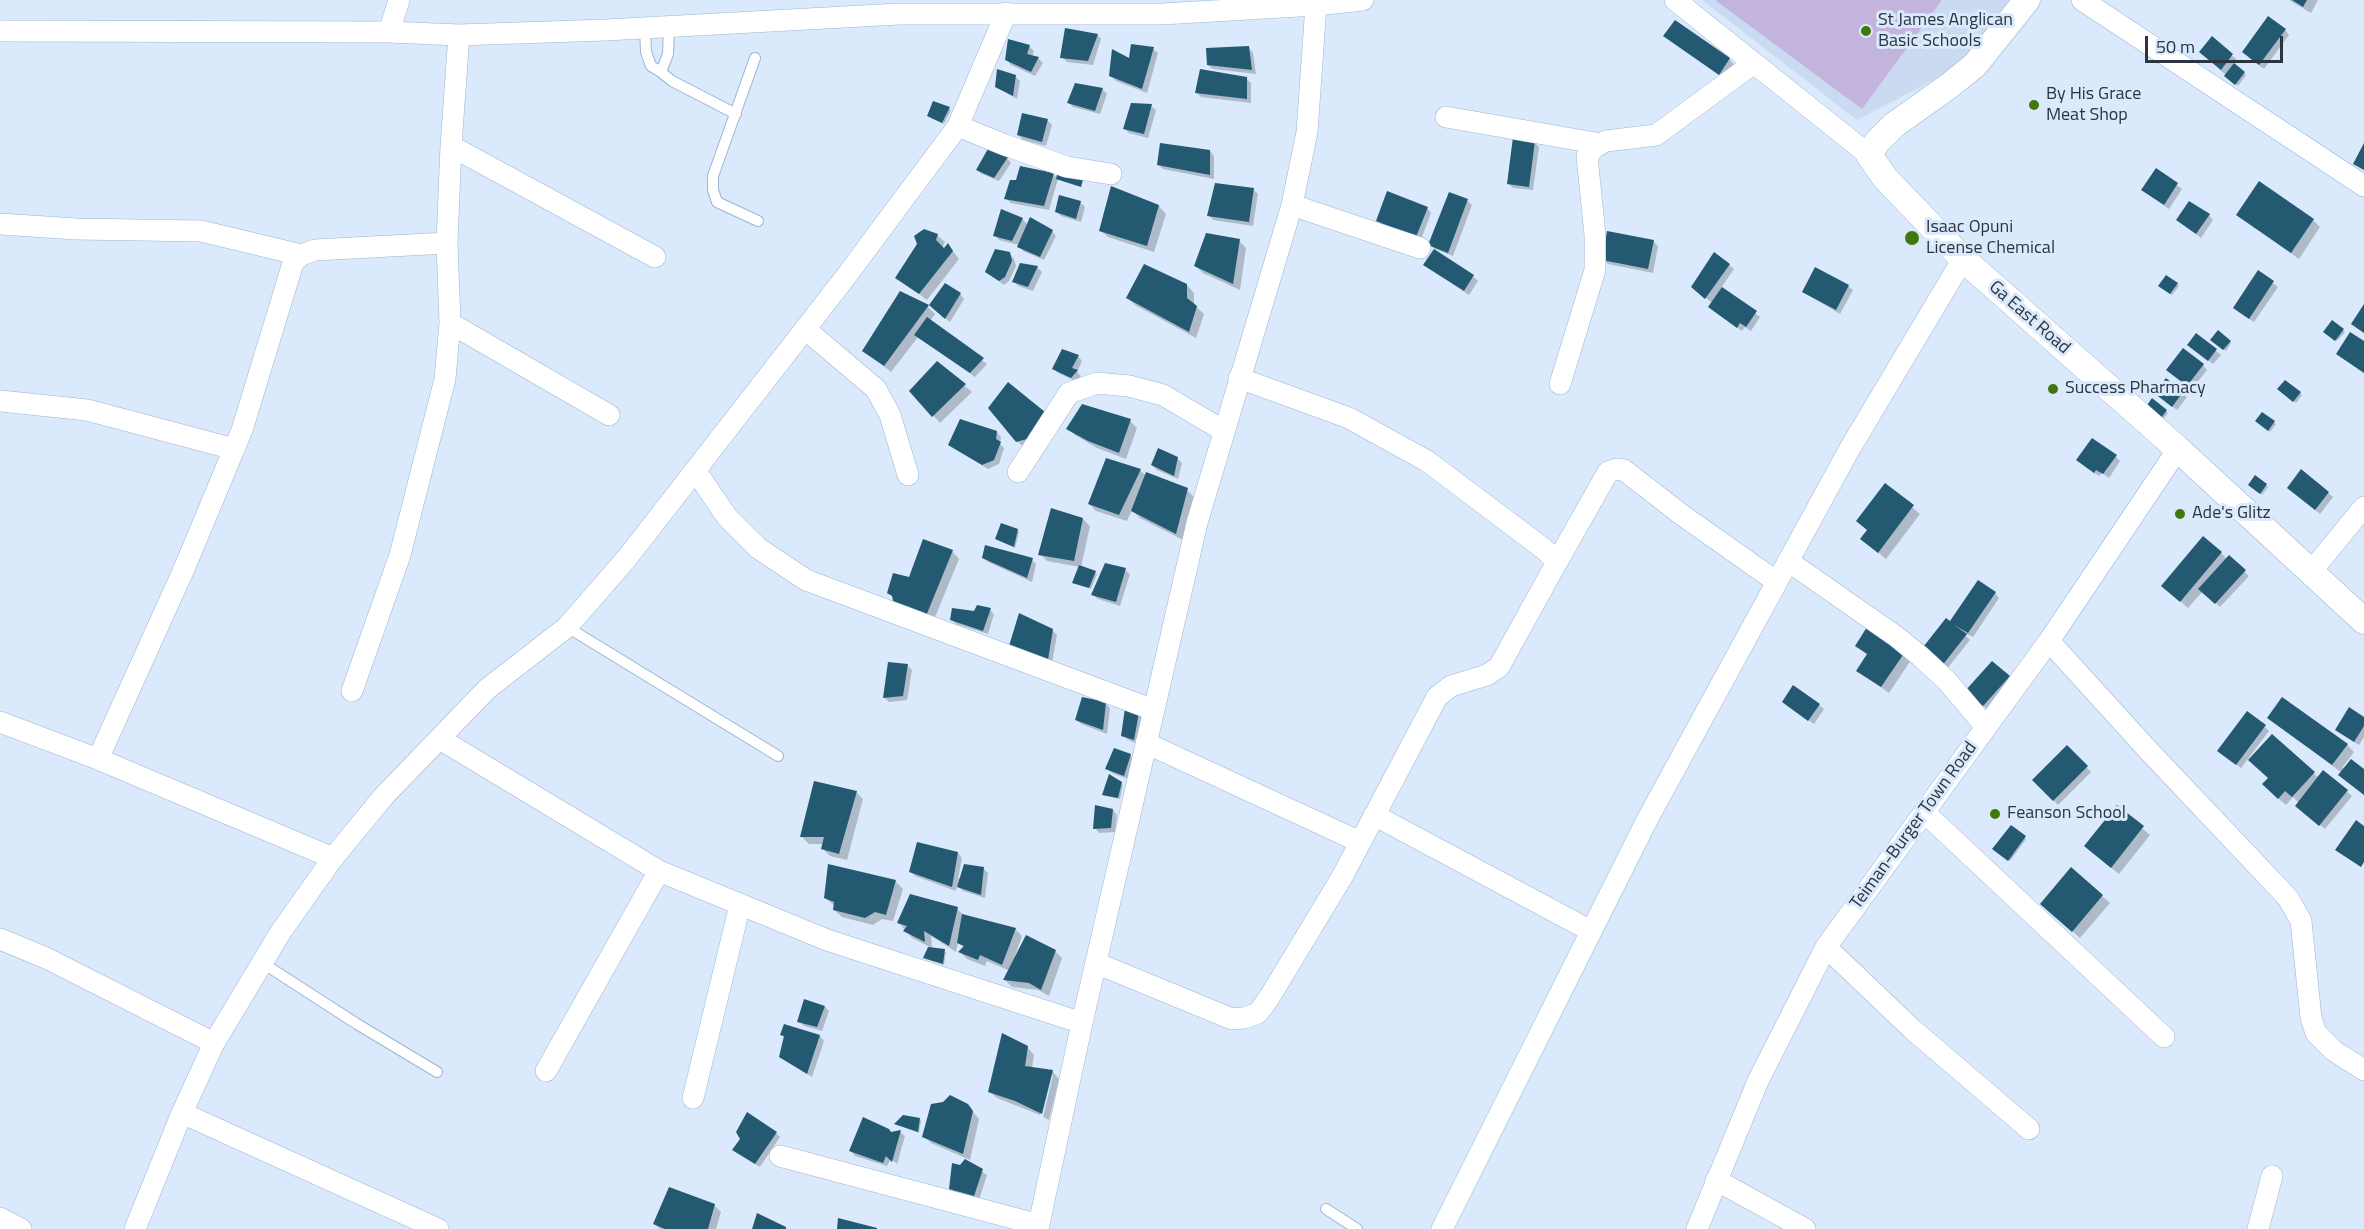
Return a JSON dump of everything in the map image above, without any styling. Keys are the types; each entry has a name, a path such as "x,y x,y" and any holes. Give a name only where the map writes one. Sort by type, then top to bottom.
{"street":[{"path":"389,32 399,0"},
{"path":"0,31 389,32 459,35 669,27 899,14 1162,14 1219,5 1316,5 1363,0"},
{"path":"1675,0 1869,155 1877,142 1894,125 1975,65 2027,0"},
{"path":"2086,1 2364,186"},
{"path":"780,1156 1039,1227 1082,1023 1197,523 1292,205 1307,132 1316,5"},
{"path":"135,1229 182,1113 214,1043 261,962 333,858 384,796 487,689 567,627 627,558 805,329 958,126 1006,13"},
{"path":"352,691 400,555 445,379 450,323 447,243 459,35"},
{"path":"1560,384 1595,270 1595,235 1587,156 1606,141 1656,135 1754,63"},
{"path":"1446,117 1601,144"},
{"path":"958,126 1067,167 1111,174"},
{"path":"451,146 656,257"},
{"name":"Ga East Road","path":"1869,155 1885,178 1963,259 2178,449 2364,621"},
{"path":"1292,205 1420,249"},
{"path":"0,224 76,229 201,231 301,255"},
{"path":"98,759 184,569 234,449 293,263 301,255 315,250 447,243"},
{"path":"1442,1229 1647,820 1849,450 1963,259"},
{"path":"450,323 609,415"},
{"path":"805,329 876,389 890,415 908,475"},
{"path":"1239,378 1349,418 1427,461 1544,549 1557,562"},
{"path":"1018,472 1069,393 1097,383 1129,386 1163,395 1224,431"},
{"path":"0,401 87,410 234,449"},
{"name":"Teiman-Burger Town Road","path":"1696,1229 1758,1081 1826,947 2049,641 2178,449"},
{"path":"1096,963 1232,1019 1258,1013 1317,918 1437,697 1451,686 1487,675 1499,667 1608,472 1617,469 1624,470 1682,515 1777,582"},
{"path":"695,470 727,517 758,548 806,580 1154,710"},
{"path":"2310,573 2364,507"},
{"path":"1788,561 1897,637 1928,662 1986,727"},
{"path":"2049,641 2288,898 2301,921 2311,1018 2316,1034 2334,1051 2364,1070"},
{"path":"0,722 98,759 333,858"},
{"path":"440,739 659,871 827,940 1082,1023"},
{"path":"1146,743 1360,842"},
{"path":"1924,812 2164,1037"},
{"path":"1374,815 1592,931"},
{"path":"546,1071 659,871"},
{"path":"693,1098 740,905"},
{"path":"0,939 46,958 214,1043"},
{"path":"1826,947 1912,1029 2029,1129"},
{"path":"182,1113 438,1229"},
{"path":"2258,1229 2272,1176"},
{"path":"1716,1180 1805,1229"},
{"path":"0,1218 21,1229"}],"lane":[{"path":"661,72 668,54 669,27"},
{"path":"645,28 646,52 651,66 672,81 736,114"},
{"path":"755,58 713,176 714,197 717,202 758,221"},
{"path":"567,627 778,756"},
{"path":"261,962 437,1072"},
{"path":"1326,1209 1357,1229"}],"shaded area":[{"name":"St James Anglican Basic Schools","path":"1702,0 2011,0 1970,61 1857,120"},
{"path":"1715,0 1942,0 1862,109"}],"building":[{"path":"2292,0 2307,0 2303,7"},
{"path":"2268,16 2286,29 2259,65 2242,52"},
{"path":"1675,20 1730,58 1719,75 1663,36"},
{"path":"1065,28 1098,34 1088,61 1060,58"},
{"path":"2212,36 2233,54 2221,70 2199,52"},
{"path":"1008,39 1030,45 1027,54 1039,57 1031,72 1005,60"},
{"path":"1131,44 1154,47 1142,89 1109,76 1112,49 1129,58"},
{"path":"1249,46 1252,70 1207,65 1206,48"},
{"path":"2234,63 2245,72 2235,85 2224,76"},
{"path":"997,69 1016,75 1013,96 995,87"},
{"path":"1200,69 1247,77 1247,99 1195,93"},
{"path":"1075,83 1103,88 1095,111 1067,103"},
{"path":"933,101 950,107 942,123 927,116"},
{"path":"1131,103 1152,104 1144,134 1123,129"},
{"path":"1022,113 1048,119 1042,142 1017,135"},
{"path":"1513,137 1535,141 1529,187 1507,184"},
{"path":"1160,143 1210,150 1210,175 1157,165"},
{"path":"2364,143 2364,170 2353,164"},
{"path":"989,147 1008,157 994,178 976,170"},
{"path":"1020,166 1054,173 1044,206 1004,199 1010,180 1016,180"},
{"path":"2156,168 2178,183 2164,205 2141,190"},
{"path":"1058,169 1084,176 1081,187 1056,179"},
{"path":"2259,181 2314,219 2291,253 2236,215"},
{"path":"1215,183 1254,188 1249,222 1207,216"},
{"path":"1111,186 1159,205 1147,246 1099,231"},
{"path":"1387,191 1428,207 1416,237 1376,221"},
{"path":"1449,192 1468,199 1448,253 1428,245"},
{"path":"1059,195 1081,201 1076,219 1055,212"},
{"path":"2189,201 2210,214 2196,234 2176,220"},
{"path":"1001,209 1023,218 1012,241 993,236"},
{"path":"1030,217 1053,230 1040,257 1017,247"},
{"path":"924,229 938,234 936,240 944,248 948,243 953,251 919,294 895,278 917,244 914,236"},
{"path":"1607,231 1654,240 1648,269 1602,260"},
{"path":"1206,233 1240,239 1233,284 1194,266"},
{"path":"995,249 1010,252 1012,261 1005,277 999,281 985,272"},
{"path":"1434,249 1474,275 1464,291 1423,265"},
{"path":"1714,252 1730,264 1705,299 1691,287"},
{"path":"1020,263 1038,266 1028,287 1012,282"},
{"path":"1144,264 1187,284 1187,298 1197,306 1189,332 1126,298"},
{"path":"1815,267 1849,285 1836,310 1802,292"},
{"path":"2258,270 2274,281 2249,319 2233,308"},
{"path":"2166,275 2178,283 2170,294 2158,286"},
{"path":"945,283 961,293 945,319 929,305"},
{"path":"1722,287 1757,311 1746,327 1740,323 1737,328 1708,307"},
{"path":"900,291 929,305 884,366 862,351"},
{"path":"2364,304 2364,333 2351,324"},
{"path":"927,317 984,358 970,373 914,335"},
{"path":"2332,320 2344,329 2335,341 2323,332"},
{"path":"2218,330 2231,341 2223,350 2210,340"},
{"path":"2350,332 2364,341 2364,373 2336,354"},
{"path":"2196,333 2217,349 2208,361 2187,345"},
{"path":"2183,348 2204,364 2187,386 2166,370"},
{"path":"1062,349 1079,355 1072,368 1078,370 1071,378 1052,369"},
{"path":"937,361 966,384 932,417 909,391"},
{"path":"2166,378 2183,392 2172,407 2154,393"},
{"path":"2285,380 2301,392 2293,402 2277,389"},
{"path":"1008,382 1045,412 1027,439 1016,442 988,408"},
{"path":"2152,398 2167,410 2158,422 2143,411"},
{"path":"1082,404 1131,419 1119,453 1088,441 1066,429"},
{"path":"2262,412 2275,421 2268,431 2255,421"},
{"path":"960,419 997,431 996,439 1001,442 994,460 982,465 948,445"},
{"path":"2092,438 2117,455 2103,474 2096,470 2094,473 2076,460"},
{"path":"1158,448 1178,457 1174,476 1151,465"},
{"path":"1106,458 1141,469 1119,515 1088,504"},
{"path":"2301,469 2329,492 2315,510 2287,488"},
{"path":"1146,472 1188,488 1176,534 1131,511"},
{"path":"2255,475 2267,484 2260,494 2248,485"},
{"path":"1885,483 1914,505 1878,553 1860,539 1867,530 1856,521"},
{"path":"1051,508 1083,518 1074,561 1038,555"},
{"path":"1001,523 1018,529 1014,547 995,539"},
{"path":"2203,536 2222,552 2180,602 2161,586"},
{"path":"923,539 953,550 926,616 894,605 892,596 887,593 893,573 909,577"},
{"path":"985,545 1033,558 1027,578 982,558"},
{"path":"2229,555 2246,570 2215,604 2198,589"},
{"path":"1105,563 1126,568 1116,602 1091,595"},
{"path":"1079,565 1096,571 1089,588 1072,583"},
{"path":"1978,580 1996,592 1968,633 1954,625 1967,634 1941,667 1920,651 1946,618 1950,621"},
{"path":"977,605 991,608 983,631 950,620 952,608 974,611"},
{"path":"1019,613 1053,629 1048,660 1009,646"},
{"path":"1867,627 1905,652 1881,687 1856,671 1867,654 1855,646"},
{"path":"1992,661 2010,676 1983,706 1965,691"},
{"path":"888,662 908,664 903,696 883,698"},
{"path":"1793,685 1820,704 1808,721 1782,702"},
{"path":"1082,697 1106,702 1103,730 1075,720"},
{"path":"2282,697 2348,744 2332,765 2267,718"},
{"path":"2349,707 2364,717 2364,726 2354,742 2335,730"},
{"path":"1125,708 1139,712 1134,740 1121,736"},
{"path":"2247,711 2266,725 2236,765 2217,751"},
{"path":"2272,734 2315,772 2292,797 2285,791 2278,799 2262,784 2268,778 2248,760"},
{"path":"2067,745 2088,766 2053,801 2032,780"},
{"path":"1114,748 1131,754 1124,776 1105,769"},
{"path":"2351,759 2364,769 2364,795 2338,775"},
{"path":"2323,770 2348,790 2319,826 2295,806"},
{"path":"1109,774 1122,782 1118,798 1102,795"},
{"path":"814,781 857,791 839,854 821,849 824,837 800,837"},
{"path":"1095,805 1113,809 1111,828 1093,829"},
{"path":"2117,805 2144,826 2111,868 2084,846"},
{"path":"2356,820 2364,826 2364,862 2361,867 2335,850"},
{"path":"2011,825 2026,836 2008,861 1992,849"},
{"path":"917,842 958,852 952,887 909,872"},
{"path":"828,864 896,880 886,915 875,912 865,918 833,910 834,902 824,898"},
{"path":"964,864 984,867 981,895 957,887"},
{"path":"2071,867 2103,895 2072,932 2040,904"},
{"path":"910,894 958,907 949,946 924,931 925,942 903,931 907,926 897,923"},
{"path":"962,914 1016,928 1002,965 980,955 978,960 958,952 964,946 957,943"},
{"path":"1026,935 1056,950 1041,990 1029,983 1003,980"},
{"path":"928,947 945,949 943,964 923,958"},
{"path":"804,999 825,1006 817,1027 797,1022"},
{"path":"784,1024 820,1035 807,1074 779,1057 784,1036 780,1035"},
{"path":"1002,1033 1028,1046 1025,1066 1053,1070 1042,1114 1015,1101 988,1092"},
{"path":"950,1095 968,1104 973,1111 963,1154 922,1137 931,1104 943,1102"},
{"path":"747,1112 777,1132 755,1164 732,1150 740,1139 736,1132"},
{"path":"903,1115 920,1118 918,1132 894,1124"},
{"path":"863,1117 891,1132 901,1130 892,1162 886,1156 883,1163 849,1151"},
{"path":"965,1159 983,1169 974,1196 949,1189 952,1163 960,1165"},
{"path":"669,1187 715,1204 708,1229 665,1229 653,1224"},
{"path":"757,1213 786,1227 786,1229 752,1229"},
{"path":"838,1218 877,1228 877,1229 837,1229"}],"place":[{"name":"St James Anglican Basic Schools","path":"1866,31"},
{"name":"By His Grace Meat Shop","path":"2034,105"},
{"name":"Isaac Opuni License Chemical","path":"1912,238"},
{"name":"Success Pharmacy","path":"2053,389"},
{"name":"Ade's Glitz","path":"2180,514"},
{"name":"Feanson School","path":"1995,814"}]}
